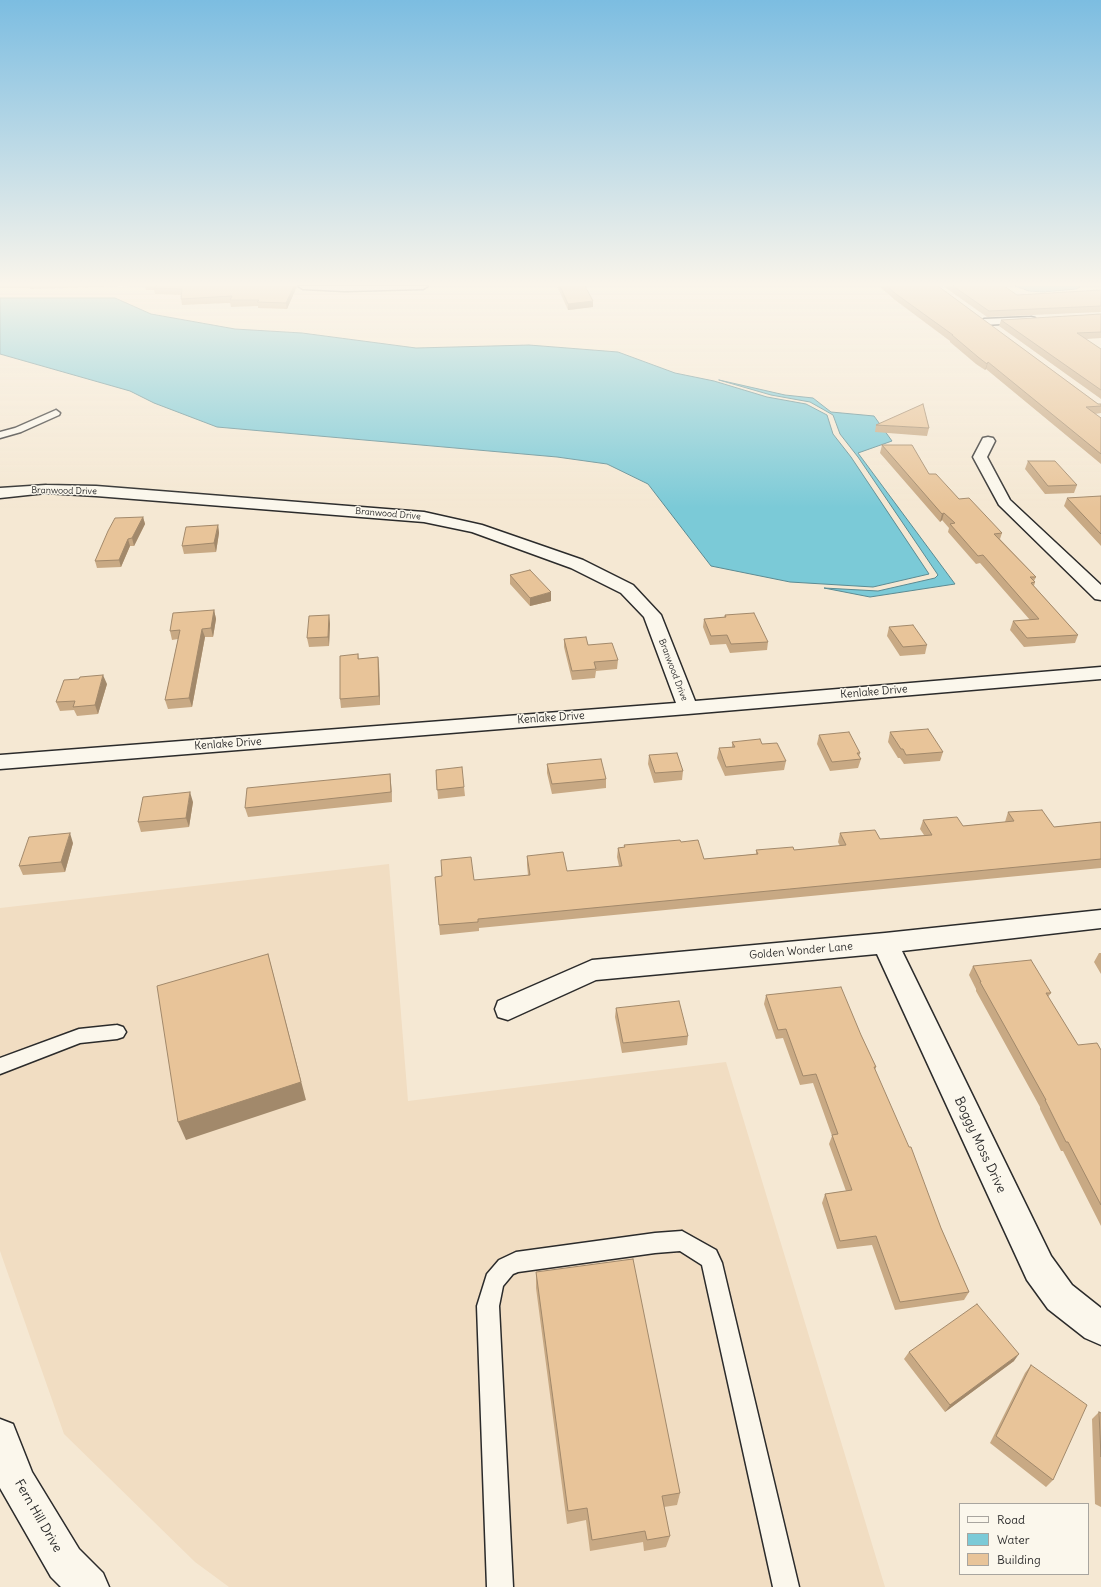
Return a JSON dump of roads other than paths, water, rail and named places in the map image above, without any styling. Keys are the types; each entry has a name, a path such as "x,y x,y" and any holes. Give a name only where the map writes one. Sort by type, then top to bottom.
{"street":[{"path":"988,441 980,457 1004,502 1101,595"},
{"name":"Branwood Drive","path":"0,493 46,490 96,491 424,517 476,528 577,564 627,589 652,615 688,708"},
{"name":"Kenlake Drive","path":"0,762 688,708 1101,673"},
{"name":"Golden Wonder Lane","path":"508,1009 592,970 885,943 1101,919"},
{"name":"Boggy Moss Drive","path":"885,943 1038,1268 1060,1297 1101,1328"},
{"name":"Fern Hill Drive","path":"0,1436 17,1483 65,1563 88,1587"}],"lane":[{"path":"0,435 18,430 56,413"},
{"path":"0,1066 79,1036 117,1032"},
{"path":"500,1587 488,1306 494,1281 506,1267 516,1262 655,1242 682,1241 709,1257 712,1263 786,1587"}],"water":[{"path":"21,360 640,360 675,373 714,381 767,397 806,404 827,415 833,434 851,457 929,574 873,587 790,582 711,566 648,484 607,464 557,457 217,427 154,403 130,391"},
{"path":"719,380 785,395 813,398 831,412 874,416 892,441 858,453 955,584 870,597 824,588 878,591 935,578 938,575 858,457 840,434 833,415 810,402 771,395"}]}
